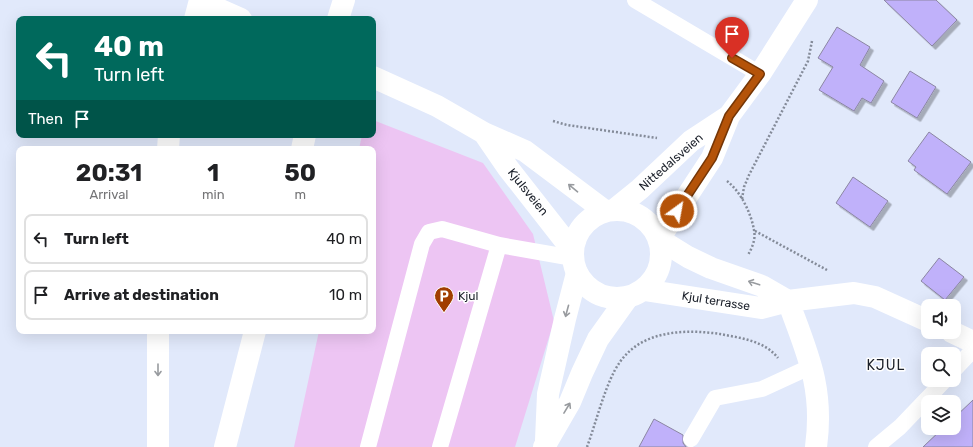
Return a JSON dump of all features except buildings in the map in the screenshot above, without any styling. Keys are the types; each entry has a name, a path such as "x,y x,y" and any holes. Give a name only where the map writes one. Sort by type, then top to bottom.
{"main road":[{"path":"339,16 344,0"},
{"name":"Nittedalsveien","path":"659,239 712,158 729,116 760,74 805,3"},
{"path":"198,5 232,16"},
{"name":"Kjulsveien","path":"376,78 443,109 484,133 525,150 610,210"},
{"name":"Nittedalsveien","path":"610,210 640,189 691,141 729,116"},
{"name":"Kjulsveien","path":"484,133 575,261"},
{"path":"610,210 637,214 654,229 659,239 662,257 660,270 653,281 636,294 598,339 570,402 545,444 548,394 565,319 580,230 586,222 610,210"},
{"name":"Kjul terrasse","path":"659,239 688,257 711,268 762,286 788,301"},
{"path":"575,261 586,286 598,295 613,299 636,294"},
{"name":"Kjul terrasse","path":"636,294 761,308 788,301 854,293 875,297 921,318"},
{"path":"788,301 812,366 819,412 816,447"},
{"path":"158,334 158,447"},
{"path":"229,442 253,334"},
{"path":"961,336 973,342"}],"lane":[{"path":"635,0 760,74"},
{"path":"368,447 422,244 429,232 442,229 499,244 575,261"},
{"path":"440,447 499,244"},
{"path":"961,363 973,350"},
{"path":"691,439 715,398 762,390 792,377 812,366"},
{"path":"876,447 900,427 938,387"}],"path":[{"path":"742,198 749,175 808,61 814,24 805,3"},
{"path":"554,121 567,125 639,134 662,140"},
{"path":"726,180 742,198 755,231 753,243 745,260"},
{"path":"755,231 838,276 854,293"},
{"path":"587,447 612,375 629,351 655,336 669,333 715,333 753,341 772,351 792,377"}],"shaded area":[{"name":"Kjul","path":"376,121 483,163 533,234 554,321 515,447 294,447 318,334 376,334 376,146 360,146 361,138 376,138"}],"place":[{"name":"Kjul","path":"444,313"}],"district":[{"name":"KJUL","path":"886,365"}],"route":[{"path":"677,211 712,158 729,116 760,74 732,58"}]}
